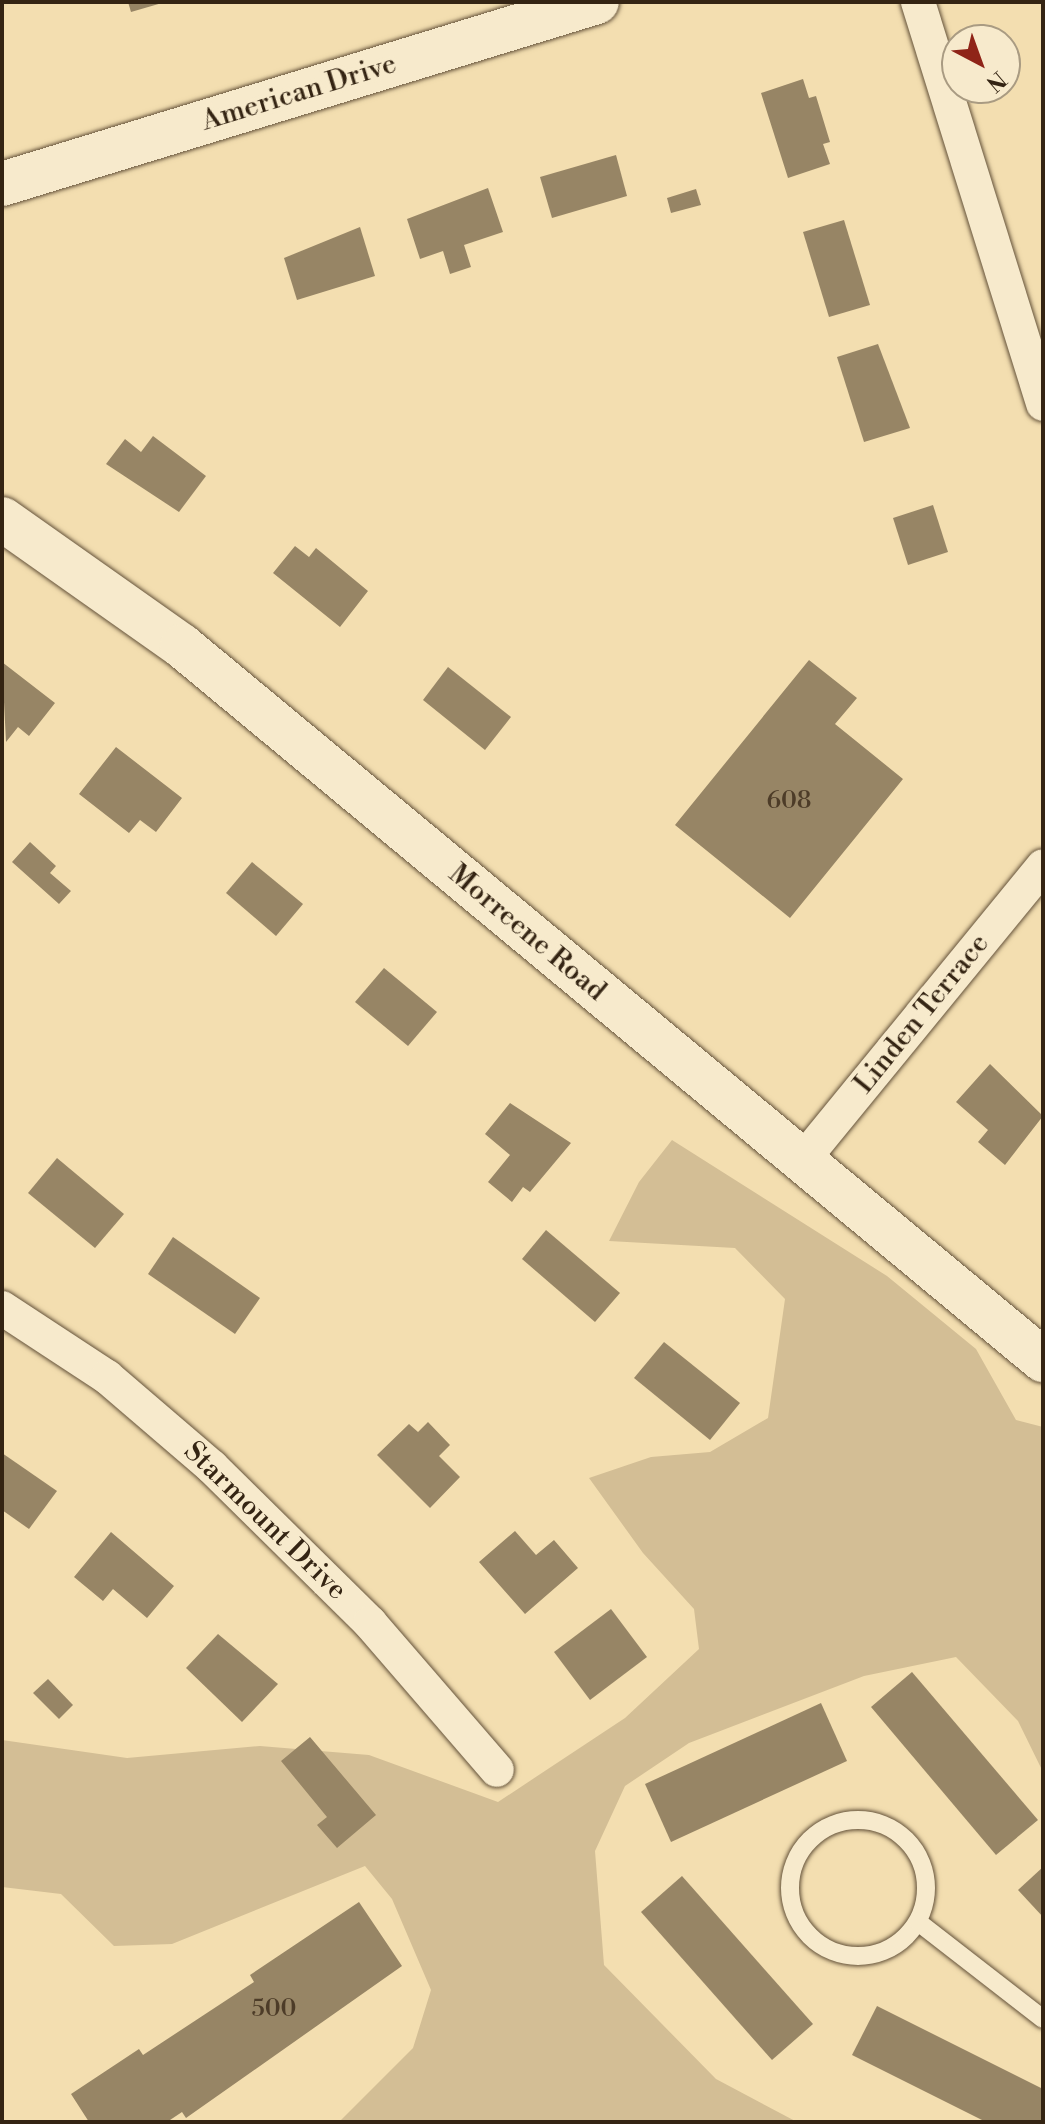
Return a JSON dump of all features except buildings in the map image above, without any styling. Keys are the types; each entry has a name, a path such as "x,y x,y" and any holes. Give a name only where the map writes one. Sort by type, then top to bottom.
{"street":[{"name":"American Drive","path":"2,184 597,2"},
{"path":"918,2 1043,404"},
{"name":"Morreene Road","path":"2,519 182,646 1043,1360"},
{"name":"Linden Terrace","path":"801,1162 1043,866"},
{"name":"Starmount Drive","path":"2,1308 107,1377 212,1467 370,1623 497,1770"}],"lane":[{"path":"868,1818 901,1832 922,1859 927,1886 918,1922 882,1952 837,1954 802,1929 789,1899 792,1862 825,1826 868,1818"},
{"path":"918,1922 1043,2019"}],"shaded area":[{"path":"672,1140 887,1276 976,1349 1016,1420 1043,1427 1043,1772 1018,1721 956,1657 864,1676 689,1743 625,1786 595,1851 604,1965 716,2079 797,2122 339,2122 413,2048 431,1990 392,1899 365,1866 172,1944 114,1946 61,1894 2,1887 2,1740 127,1758 260,1746 369,1755 498,1802 625,1718 699,1649 694,1609 643,1553 589,1478 651,1457 710,1452 768,1418 785,1299 735,1248 609,1241 639,1182"}]}
